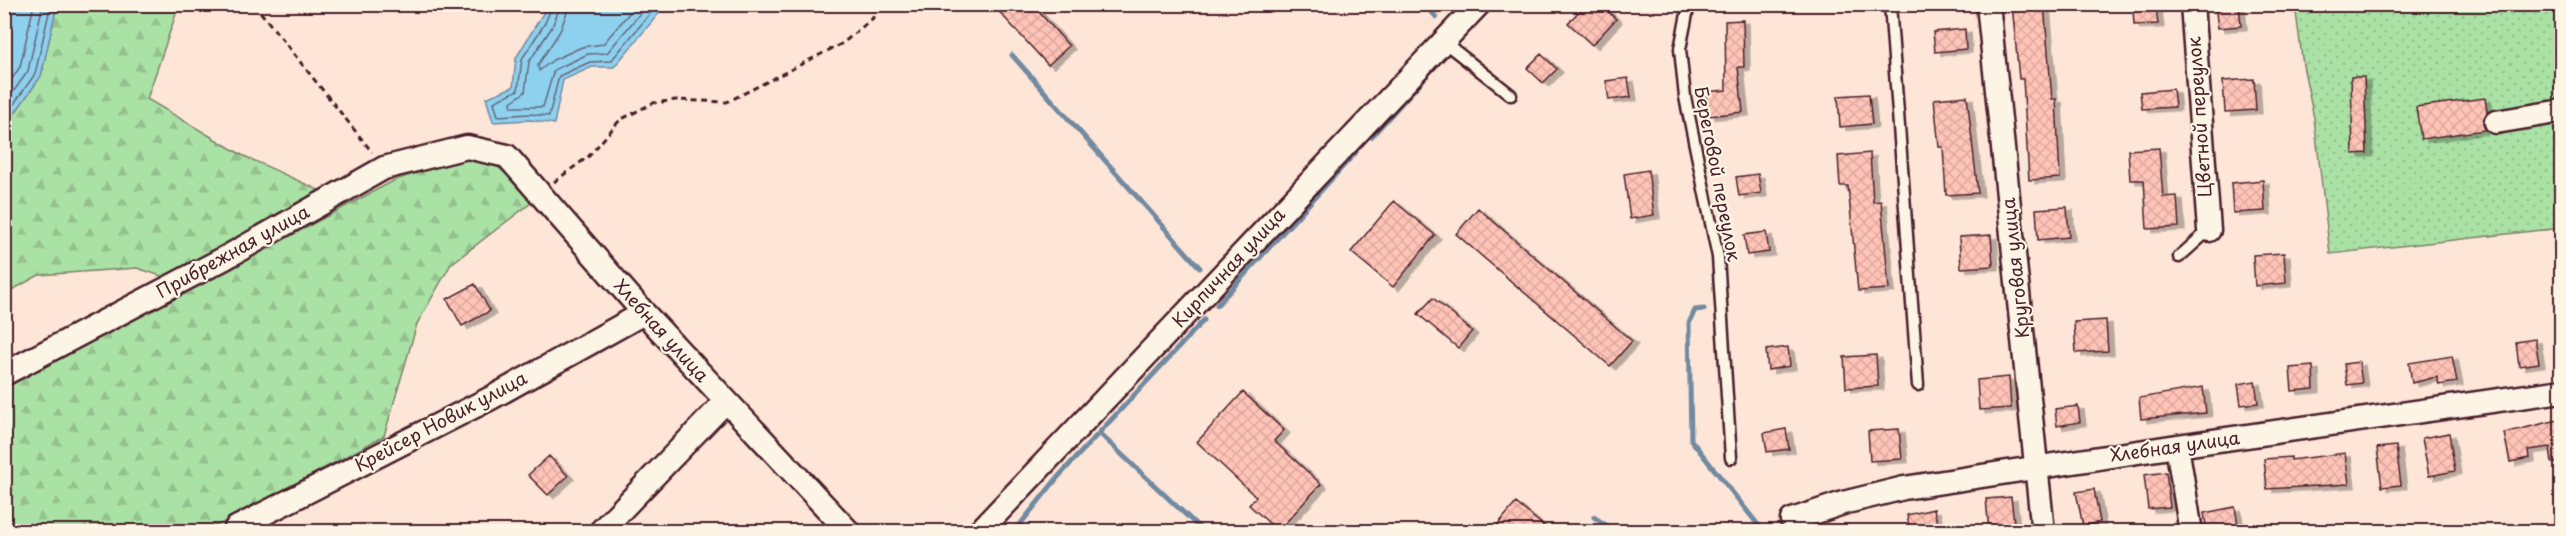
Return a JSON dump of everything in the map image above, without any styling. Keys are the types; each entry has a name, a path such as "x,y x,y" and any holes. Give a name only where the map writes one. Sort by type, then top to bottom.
{"street":[{"name":"Кирпичная улица","path":"979,531 1479,4"},
{"name":"Круговая улица","path":"1988,4 2043,531"},
{"name":"Цветной переулок","path":"2192,4 2209,230"},
{"path":"2496,122 2562,111"},
{"name":"Прибрежная улица","path":"4,374 225,258 384,168 467,147"},
{"name":"Хлебная улица","path":"467,147 507,156 644,313 849,531"},
{"name":"Крейсер Новик улица","path":"236,528 491,398 644,313"},
{"name":"Хлебная улица","path":"1791,520 1843,503 1905,488 2177,446 2562,391"},
{"path":"600,531 726,401"},
{"path":"2177,446 2191,531"}],"lane":[{"name":"Береговой переулок","path":"1689,4 1680,49 1684,97 1718,257 1731,458"},
{"path":"1890,4 1918,385"},
{"path":"1444,42 1511,95"},
{"path":"2179,257 2209,230"}],"path":[{"path":"254,4 384,168"},
{"path":"537,192 589,156 620,120 652,104 676,100 727,102 843,43 873,18 874,4"}],"green space":[{"path":"57,5 179,5 147,99 242,155 323,192 170,279 137,268 39,275 5,294 5,127 41,76"},
{"path":"2295,5 2561,5 2561,228 2330,254 2314,118 2303,65"},
{"path":"466,158 492,162 514,181 531,203 451,264 417,324 384,436 213,528 213,531 5,532 5,388 395,180"}],"water":[{"path":"5,4 57,5 41,76 5,127"},
{"path":"548,5 666,5 614,67 592,67 563,80 554,124 530,120 493,122 486,98 513,87 516,58"}],"building":[{"path":"992,4 1032,4 1069,46 1048,65"},
{"path":"1586,4 1600,4 1616,19 1592,45 1568,23"},
{"path":"2012,4 2044,4 2052,99 2056,99 2060,178 2029,180 2023,79 2019,79"},
{"path":"2239,4 2241,26 2218,28 2215,5"},
{"path":"2156,8 2158,24 2134,25 2133,9"},
{"path":"1743,20 1744,67 1738,67 1743,112 1709,116 1706,92 1726,90 1725,21"},
{"path":"1965,29 1966,49 1935,52 1933,32"},
{"path":"1541,54 1557,69 1543,83 1527,68"},
{"path":"2351,77 2364,77 2367,153 2353,154"},
{"path":"1628,78 1631,97 1609,100 1606,81"},
{"path":"2254,79 2256,110 2225,112 2223,81"},
{"path":"2173,89 2175,107 2142,109 2140,92"},
{"path":"1869,94 1872,124 1840,127 1838,96"},
{"path":"1967,96 1978,193 1946,195 1943,147 1939,147 1934,99"},
{"path":"2485,98 2487,112 2483,124 2485,130 2421,139 2416,107"},
{"path":"2159,148 2163,197 2177,196 2179,227 2147,229 2144,180 2130,180 2128,150"},
{"path":"1870,153 1873,202 1881,201 1889,289 1858,291 1848,186 1840,186 1838,156"},
{"path":"1648,170 1654,215 1630,219 1624,174"},
{"path":"1758,174 1761,193 1739,196 1736,177"},
{"path":"2263,180 2265,211 2233,213 2231,183"},
{"path":"1394,201 1435,235 1393,287 1351,252"},
{"path":"2067,207 2069,237 2038,240 2036,209"},
{"path":"1478,208 1632,341 1610,366 1456,234"},
{"path":"1766,232 1769,252 1747,255 1744,235"},
{"path":"1991,235 1993,266 1961,268 1959,237"},
{"path":"2284,253 2286,283 2255,286 2253,255"},
{"path":"475,284 490,311 462,326 447,299"},
{"path":"1433,298 1472,331 1458,348 1418,314"},
{"path":"2106,320 2108,351 2076,353 2074,322"},
{"path":"2535,339 2539,363 2519,366 2516,342"},
{"path":"1788,347 1790,366 1768,370 1766,350"},
{"path":"1876,355 1878,386 1846,388 1844,357"},
{"path":"2452,356 2457,382 2439,385 2437,377 2412,383 2409,363"},
{"path":"2359,362 2362,383 2347,385 2344,364"},
{"path":"2313,366 2314,389 2292,391 2290,368"},
{"path":"2009,377 2011,408 1979,410 1977,380"},
{"path":"2255,381 2258,403 2241,405 2238,384"},
{"path":"2203,387 2206,413 2141,419 2139,398"},
{"path":"1243,392 1284,430 1274,441 1321,484 1278,531 1249,505 1256,497 1197,442"},
{"path":"2078,406 2080,422 2057,426 2055,409"},
{"path":"2562,419 2562,463 2552,463 2550,447 2528,450 2529,458 2510,462 2504,433"},
{"path":"1786,429 1789,449 1767,452 1764,433"},
{"path":"1899,429 1902,459 1870,461 1868,431"},
{"path":"2449,433 2455,471 2429,476 2422,438"},
{"path":"2396,446 2401,485 2382,487 2377,448"},
{"path":"2345,453 2349,484 2267,489 2264,459 2291,457 2291,460"},
{"path":"549,456 568,476 548,495 528,475"},
{"path":"2166,472 2170,507 2148,509 2144,475"},
{"path":"2094,489 2100,522 2083,526 2076,492"},
{"path":"2011,497 2015,531 1989,531 1986,499"},
{"path":"1516,503 1550,531 1492,531"},
{"path":"2235,507 2239,531 2207,531 2204,513"},
{"path":"1934,509 1939,531 1910,531 1907,515"}],"waterway":[{"path":"1425,4 1436,17"},
{"path":"1484,14 1493,4"},
{"path":"1012,55 1200,268"},
{"path":"1371,137 1437,64"},
{"path":"1217,305 1356,152"},
{"path":"1704,309 1695,310 1689,323 1691,440 1759,526 1758,532"},
{"path":"1014,532 1058,477 1204,320"},
{"path":"1099,433 1204,532"},
{"path":"1594,517 1616,532"}]}
